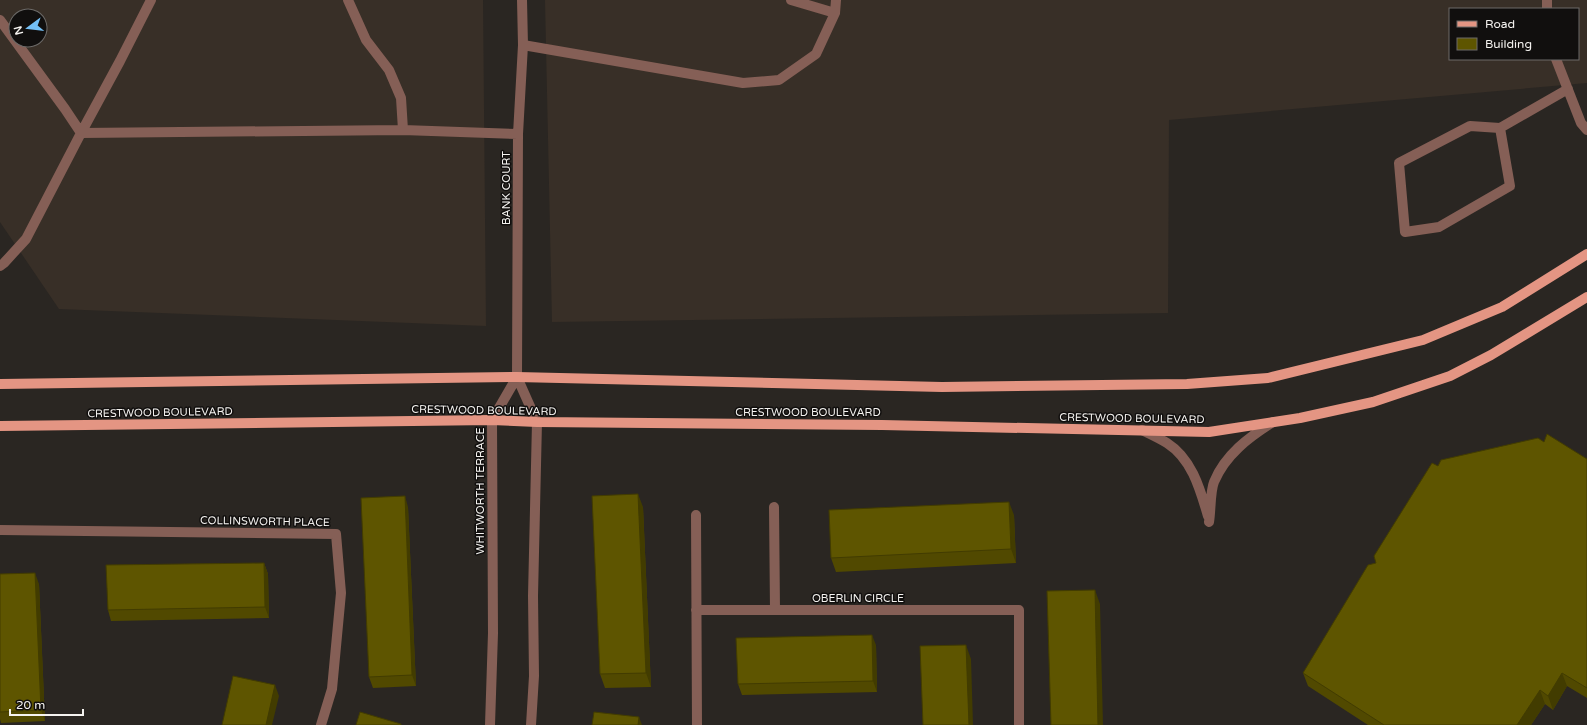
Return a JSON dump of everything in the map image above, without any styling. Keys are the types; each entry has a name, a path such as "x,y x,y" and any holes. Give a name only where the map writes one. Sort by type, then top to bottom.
{"main road":[{"path":"0,384 517,377 942,387 1187,384 1268,378 1423,340 1502,308 1587,254"},
{"name":"CRESTWOOD BOULEVARD","path":"0,426 492,420 538,422 882,425 1209,432 1300,418 1373,402 1450,376 1492,355 1587,297"}],"street":[{"path":"0,266 26,239 151,0"},
{"path":"348,0 366,40 389,70 401,98 403,130"},
{"name":"BANK COURT","path":"517,377 518,134 523,45 522,0"},
{"path":"790,0 835,13"},
{"path":"523,45 742,83 779,80 816,54 835,13 836,0"},
{"path":"0,20 81,133"},
{"path":"1556,60 1581,123 1587,130"},
{"path":"1500,128 1510,186 1439,226 1405,232 1399,163 1470,126 1500,128 1568,89"},
{"path":"81,133 403,130 518,134"},
{"path":"517,377 538,422 533,596 534,676 531,725"},
{"name":"WHITWORTH TERRACE","path":"490,725 493,633 492,420 517,377"},
{"path":"1142,430 1167,443 1185,458 1199,486 1209,522 1214,482 1227,460 1249,437 1273,422"},
{"path":"774,507 775,610"},
{"path":"696,515 697,725"},
{"name":"COLLINSWORTH PLACE","path":"0,530 336,534 341,593 332,689 321,725"},
{"name":"OBERLIN CIRCLE","path":"696,610 1019,610 1019,725"}],"shaded area":[{"path":"0,0 483,0 486,326 59,309 0,222"},
{"path":"545,0 1587,0 1587,83 1169,120 1168,313 552,322"}],"building":[{"path":"1547,434 1587,459 1587,688 1562,673 1548,696 1540,690 1517,725 1384,725 1303,673 1368,565 1376,563 1374,556 1432,463 1438,466 1441,460 1538,438 1544,442"},
{"path":"638,494 646,673 600,674 592,496"},
{"path":"405,496 412,675 369,677 361,498"},
{"path":"1009,502 1011,549 831,558 829,510"},
{"path":"264,563 265,607 108,610 106,565"},
{"path":"35,573 41,710 0,712 0,574"},
{"path":"1095,590 1098,725 1051,725 1047,591"},
{"path":"872,635 873,681 738,684 736,638"},
{"path":"966,645 969,725 923,725 920,646"},
{"path":"233,676 275,685 266,725 222,725"},
{"path":"360,712 401,724 401,725 356,725"},
{"path":"594,712 639,717 638,725 592,725"}]}
